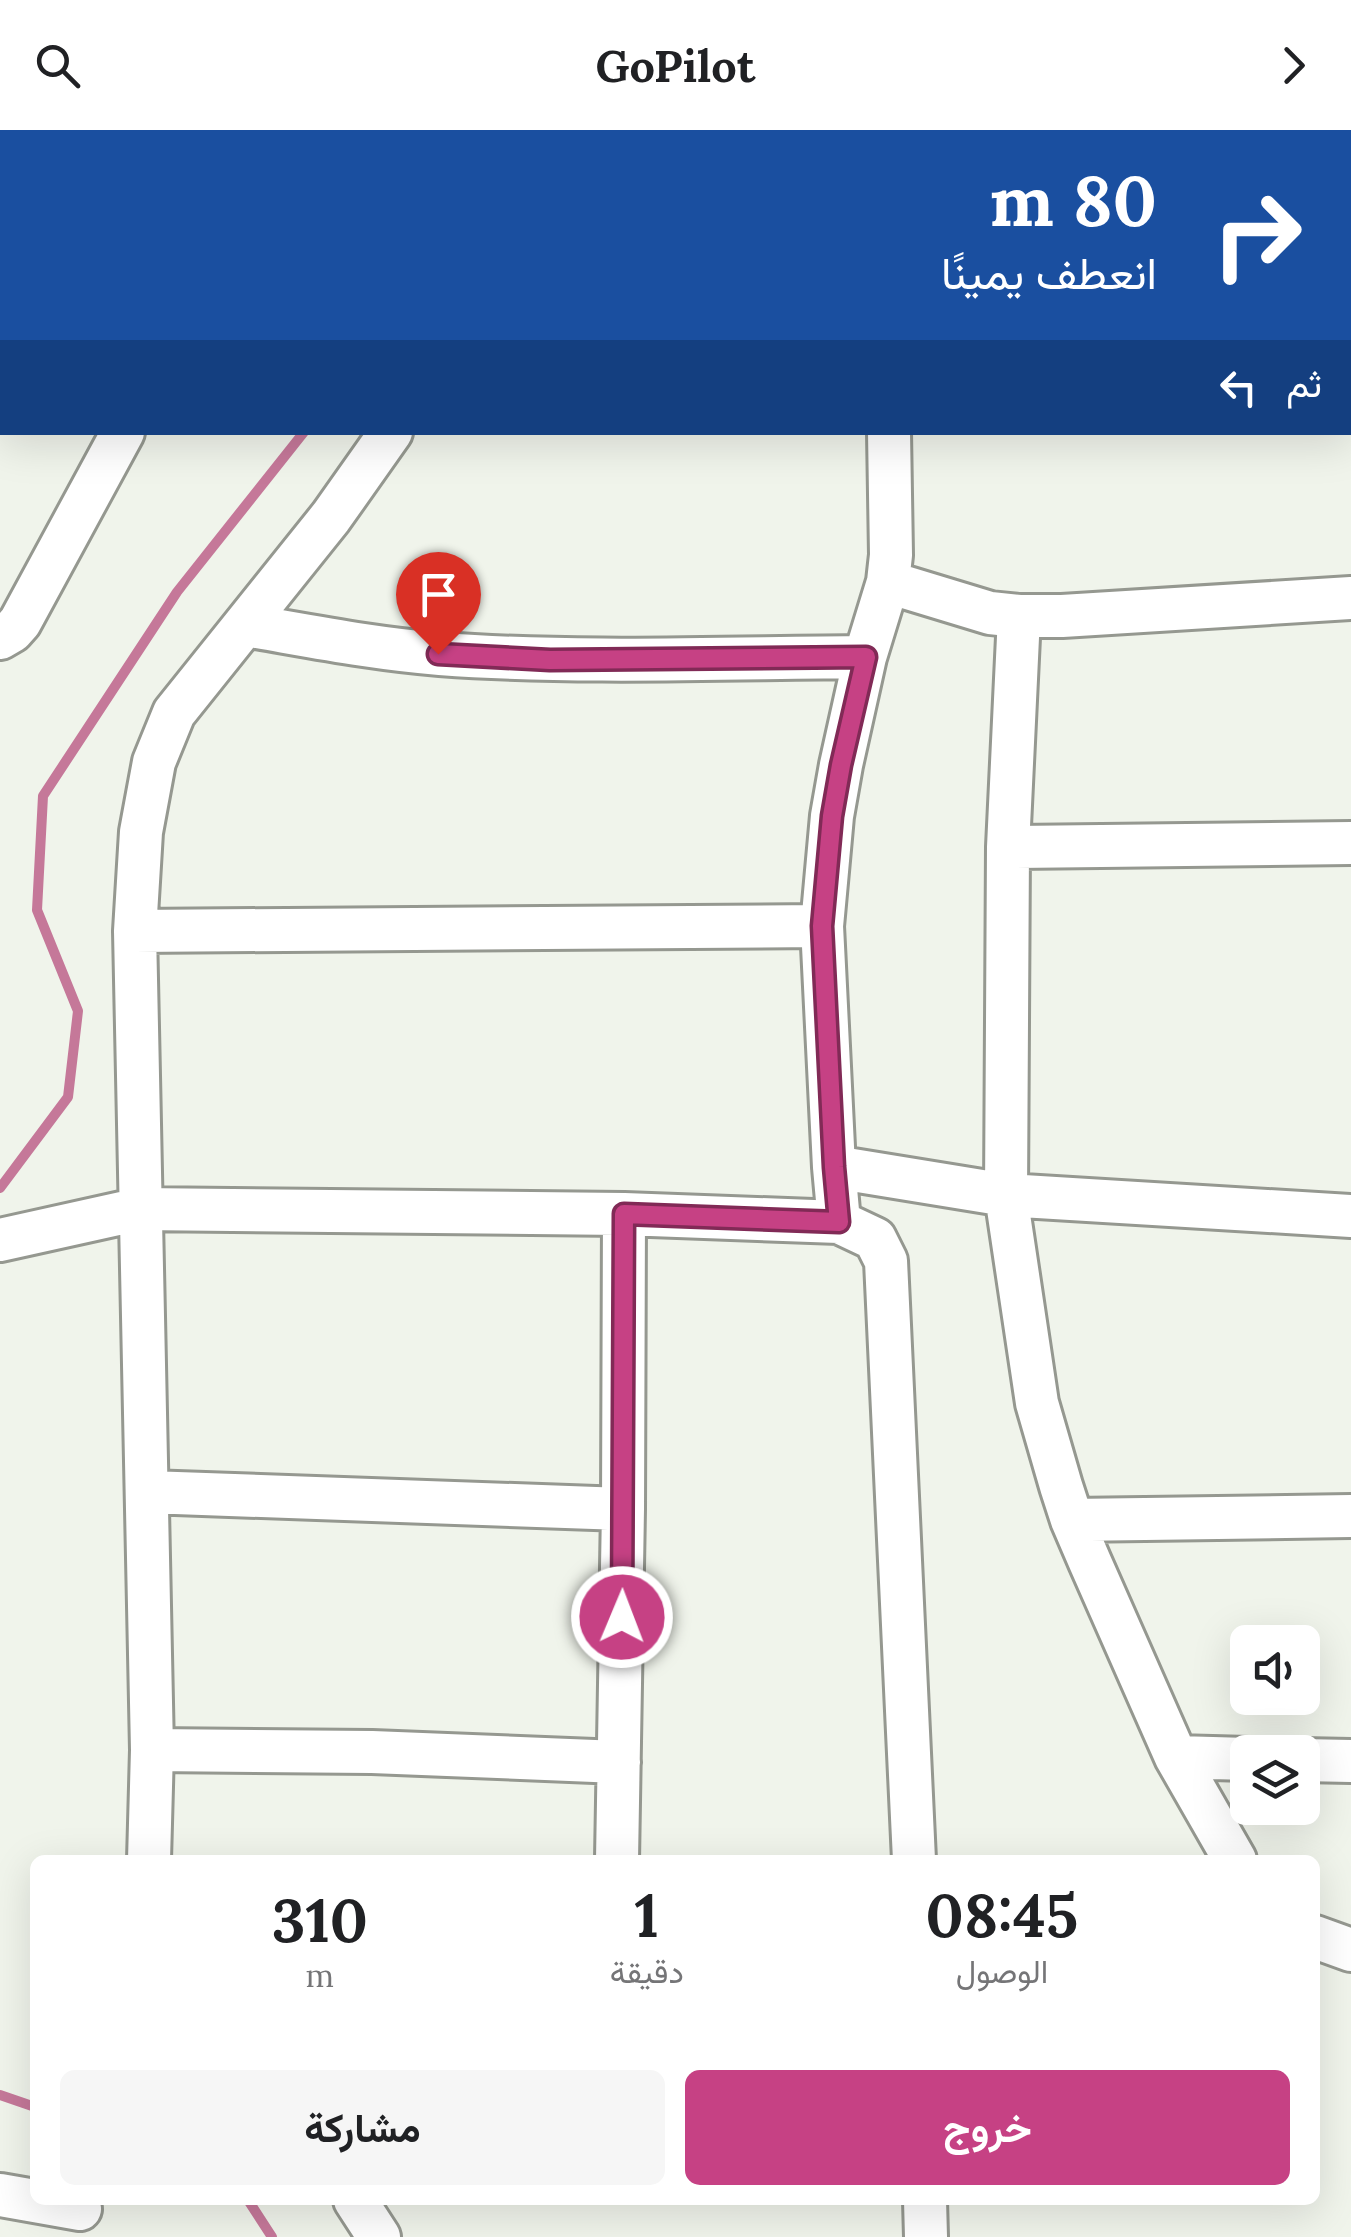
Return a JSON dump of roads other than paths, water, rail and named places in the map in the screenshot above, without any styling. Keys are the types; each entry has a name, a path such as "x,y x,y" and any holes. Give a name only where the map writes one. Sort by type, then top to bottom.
{"street":[{"path":"0,638 20,622 121,435"},
{"path":"149,1855 152,1750 135,930 141,832 154,762 174,713 332,517 389,435"},
{"path":"839,1222 822,926 841,765 892,555 889,435"},
{"path":"888,582 990,613 1019,616 1351,598"},
{"path":"1019,616 1008,847 1006,1195 1037,1403 1072,1520 1176,1757 1233,1855"},
{"path":"245,625 379,648 512,658 866,657"},
{"path":"1008,847 1351,843"},
{"path":"135,930 822,926"},
{"path":"834,1167 1006,1195 1351,1216"},
{"path":"0,1240 140,1210 624,1214 839,1222 874,1240 886,1260 914,1855"},
{"path":"618,1855 624,1214"},
{"path":"148,1492 623,1509"},
{"path":"1072,1520 1351,1516"},
{"path":"152,1750 372,1752 620,1762"},
{"path":"1176,1757 1230,1758"},
{"path":"1320,1761 1351,1762"},
{"path":"1320,1939 1351,1950"},
{"path":"0,2194 30,2202"},
{"path":"42,2205 80,2215"},
{"path":"358,2205 379,2237"},
{"path":"925,2205 926,2237"}],"waterway":[{"path":"0,1188 68,1097 78,1011 37,910 43,796 177,592 302,435"},
{"path":"0,2095 30,2105"},
{"path":"251,2205 272,2237"}]}
